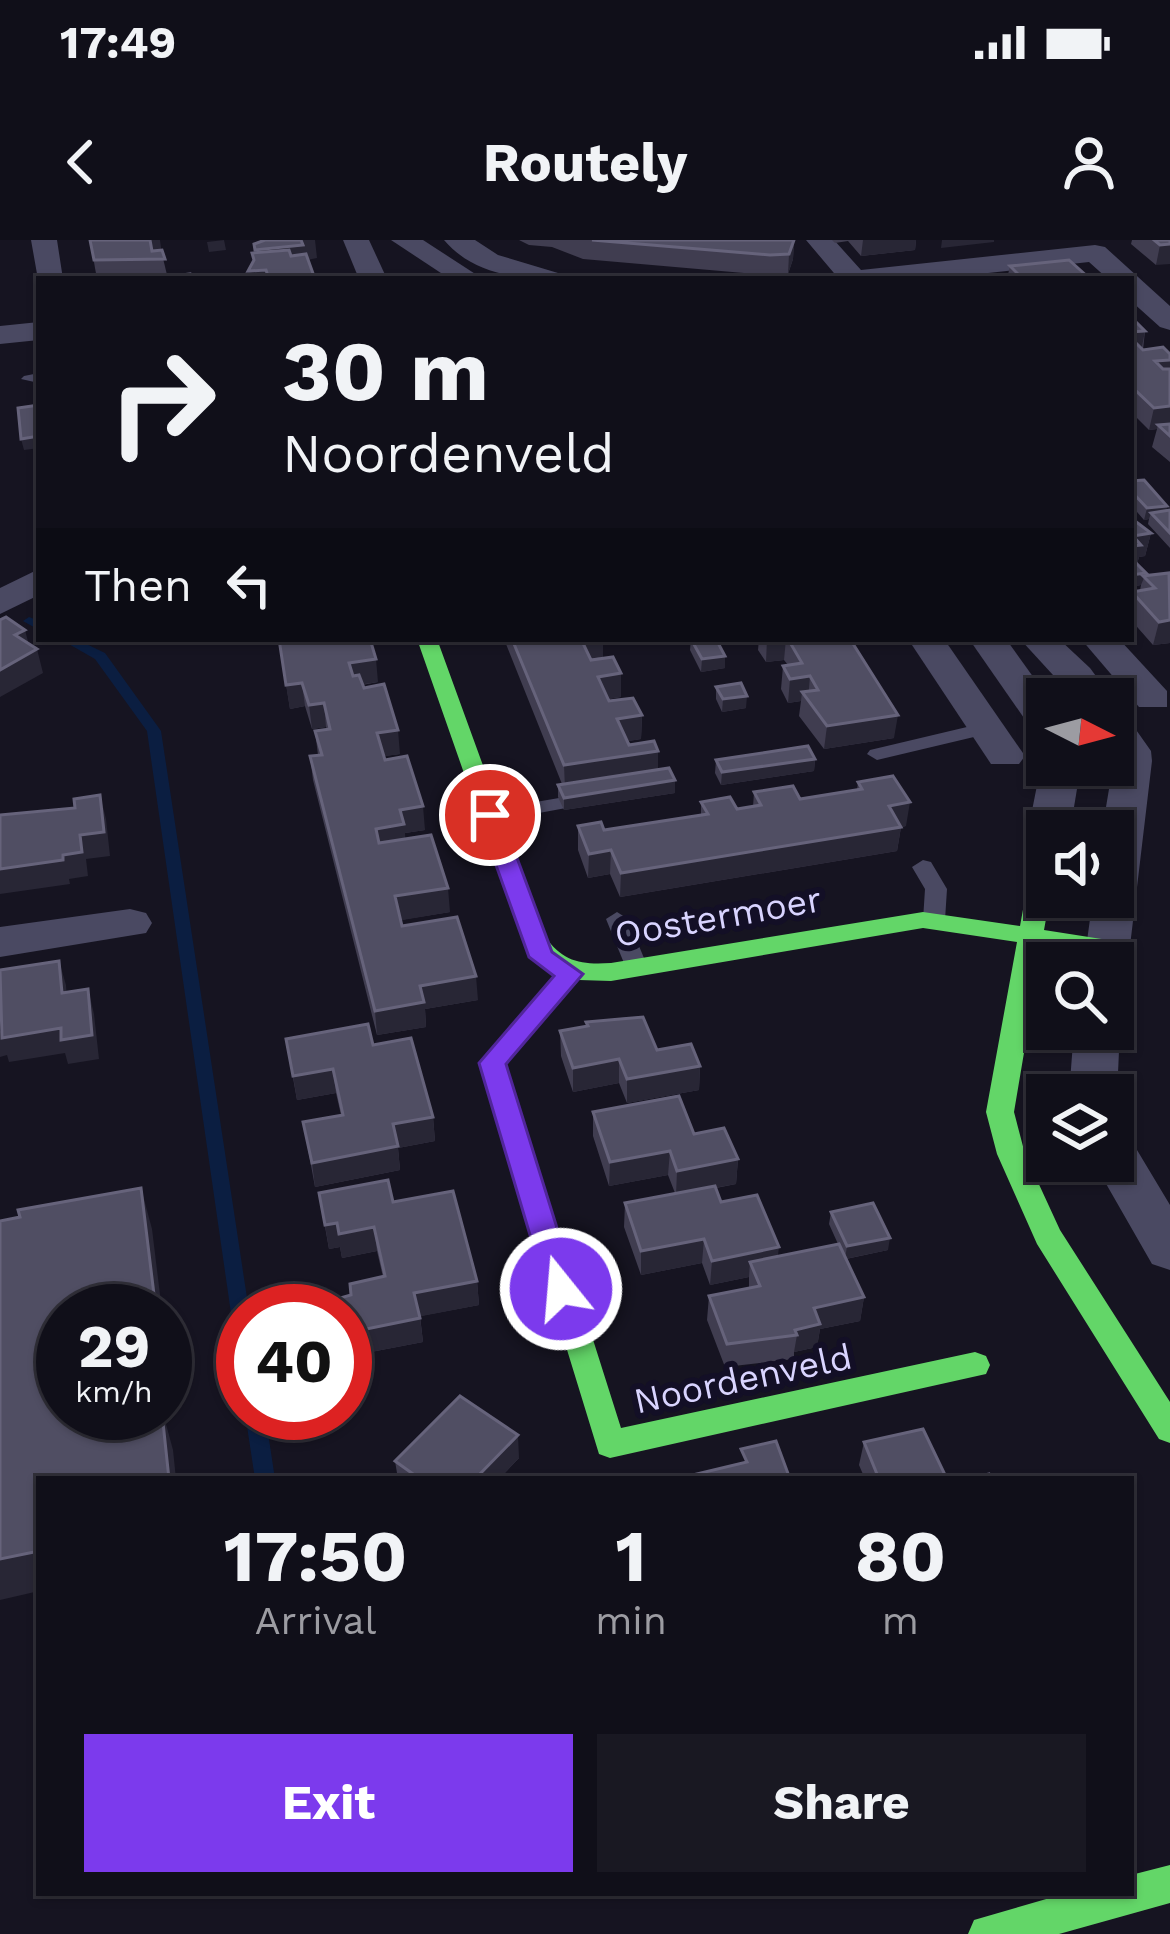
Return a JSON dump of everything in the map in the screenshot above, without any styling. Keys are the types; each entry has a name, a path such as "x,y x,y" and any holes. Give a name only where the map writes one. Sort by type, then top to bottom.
{"street":[{"path":"44,240 49,276"},
{"path":"356,240 372,276"},
{"path":"457,240 504,274"},
{"path":"819,240 853,276"},
{"path":"413,276 399,250 405,241 465,276"},
{"path":"884,276 1095,253 1121,276"},
{"path":"1134,289 1170,321"},
{"path":"0,335 36,331"},
{"path":"0,603 36,582"},
{"name":"Oostermoer","path":"428,642 542,957 570,974 637,968 934,920 1056,942"},
{"path":"928,642 996,742 1026,729"},
{"path":"989,642 1026,693"},
{"path":"1041,642 1078,678"},
{"path":"1102,642 1162,697"},
{"path":"1109,942 1129,786"},
{"path":"0,942 113,914"},
{"path":"1034,918 1000,1112 1001,1133 1010,1161 1170,1430"},
{"name":"Noordenveld","path":"570,974 492,1063 610,1444 976,1365"},
{"path":"1130,1182 1170,1250"},
{"path":"1134,1894 1170,1884"},
{"path":"988,1934 1126,1896"}],"lane":[{"path":"877,754 996,742"},
{"path":"490,815 559,804"},
{"path":"923,868 936,890 934,920"},
{"path":"617,919 637,968"}],"building":[{"path":"90,240 150,240 152,251 162,250 165,259 94,260"},
{"path":"301,240 303,245 255,250 254,244"},
{"path":"592,240 794,240 789,254 770,255"},
{"path":"289,250 291,256 306,254 314,276 248,271 252,253"},
{"path":"1069,260 1087,276 1020,276 1010,266"},
{"path":"1134,341 1143,350 1163,347 1170,354 1170,360 1155,361 1170,369 1170,406 1154,408 1134,389"},
{"path":"36,405 36,436 21,439 18,408"},
{"path":"1144,480 1167,506 1147,508 1134,494 1134,481"},
{"path":"1170,510 1170,533 1151,513"},
{"path":"1134,520 1151,533 1134,536"},
{"path":"1169,573 1170,620 1159,622 1134,594 1155,588 1143,576"},
{"path":"6,617 25,630 15,635 37,649 0,670 0,620"},
{"path":"279,642 371,642 376,659 349,663 353,676 359,675 364,688 384,684 398,730 377,733 385,760 407,756 423,806 400,810 404,824 376,829 379,843 431,835 448,888 395,896 402,926 457,917 476,976 420,986 424,1002 375,1011 310,756 322,755 315,731 330,729 324,703 309,705 302,683 286,685"},
{"path":"513,642 582,642 591,660 613,657 621,673 598,677 609,701 633,698 642,715 617,719 629,745 654,741 658,751 564,765"},
{"path":"693,642 718,642 725,656 702,659"},
{"path":"790,642 852,642 898,715 827,726 802,692 818,690 810,676 790,679 783,666 802,663"},
{"path":"741,683 747,696 723,699 716,687"},
{"path":"808,746 815,759 722,772 716,760"},
{"path":"669,768 675,780 564,798 558,785"},
{"path":"893,776 910,802 889,806 901,827 621,873 611,850 589,854 578,826 601,822 604,830 708,814 701,802 730,797 737,809 761,805 754,792 793,786 800,799 862,789 858,782"},
{"path":"100,795 104,832 80,835 82,852 63,855 63,860 0,869 0,815 75,808 74,799"},
{"path":"59,961 62,993 88,989 92,1035 61,1040 61,1028 2,1038 0,970"},
{"path":"643,1017 657,1050 691,1044 700,1066 627,1079 619,1059 573,1068 560,1031 588,1026 586,1022"},
{"path":"368,1024 373,1045 411,1038 433,1117 393,1124 398,1146 312,1163 303,1122 343,1115 333,1069 293,1076 286,1039"},
{"path":"679,1096 694,1134 724,1128 738,1159 677,1171 670,1151 610,1162 593,1112"},
{"path":"388,1180 393,1202 453,1191 477,1281 414,1293 420,1318 372,1328 372,1284 350,1284 385,1276 374,1227 339,1234 337,1223 325,1225 319,1193"},
{"path":"715,1186 721,1202 757,1195 779,1247 712,1261 704,1239 641,1251 625,1203"},
{"path":"141,1188 153,1284 36,1284 36,1440 165,1440 169,1476 36,1476 36,1552 0,1559 0,1221 20,1217 18,1210"},
{"path":"873,1203 890,1238 847,1246 831,1212"},
{"path":"839,1244 864,1297 814,1308 820,1324 795,1330 797,1335 727,1344 709,1296 760,1286 750,1262"},
{"path":"460,1396 518,1435 478,1476 416,1476 395,1461"},
{"path":"923,1429 946,1476 878,1476 864,1442"},
{"path":"776,1441 789,1476 688,1476 747,1462 741,1449"}],"waterway":[{"path":"29,621 36,624"},
{"path":"72,642 100,656 154,731 236,1284"},
{"path":"259,1440 265,1476"}],"traffic: fast":[{"path":"428,642 533,936 556,964 586,973 611,972 923,920 1068,942"},
{"path":"1034,918 1000,1112 1011,1154 1027,1195 1071,1276 1170,1429"},
{"path":"570,974 492,1063 610,1444 975,1365"},
{"path":"1134,1894 1170,1884"},
{"path":"988,1934 1126,1896"}],"route":[{"path":"490,815 542,957 556,970 570,974 492,1063 561,1289"}]}
